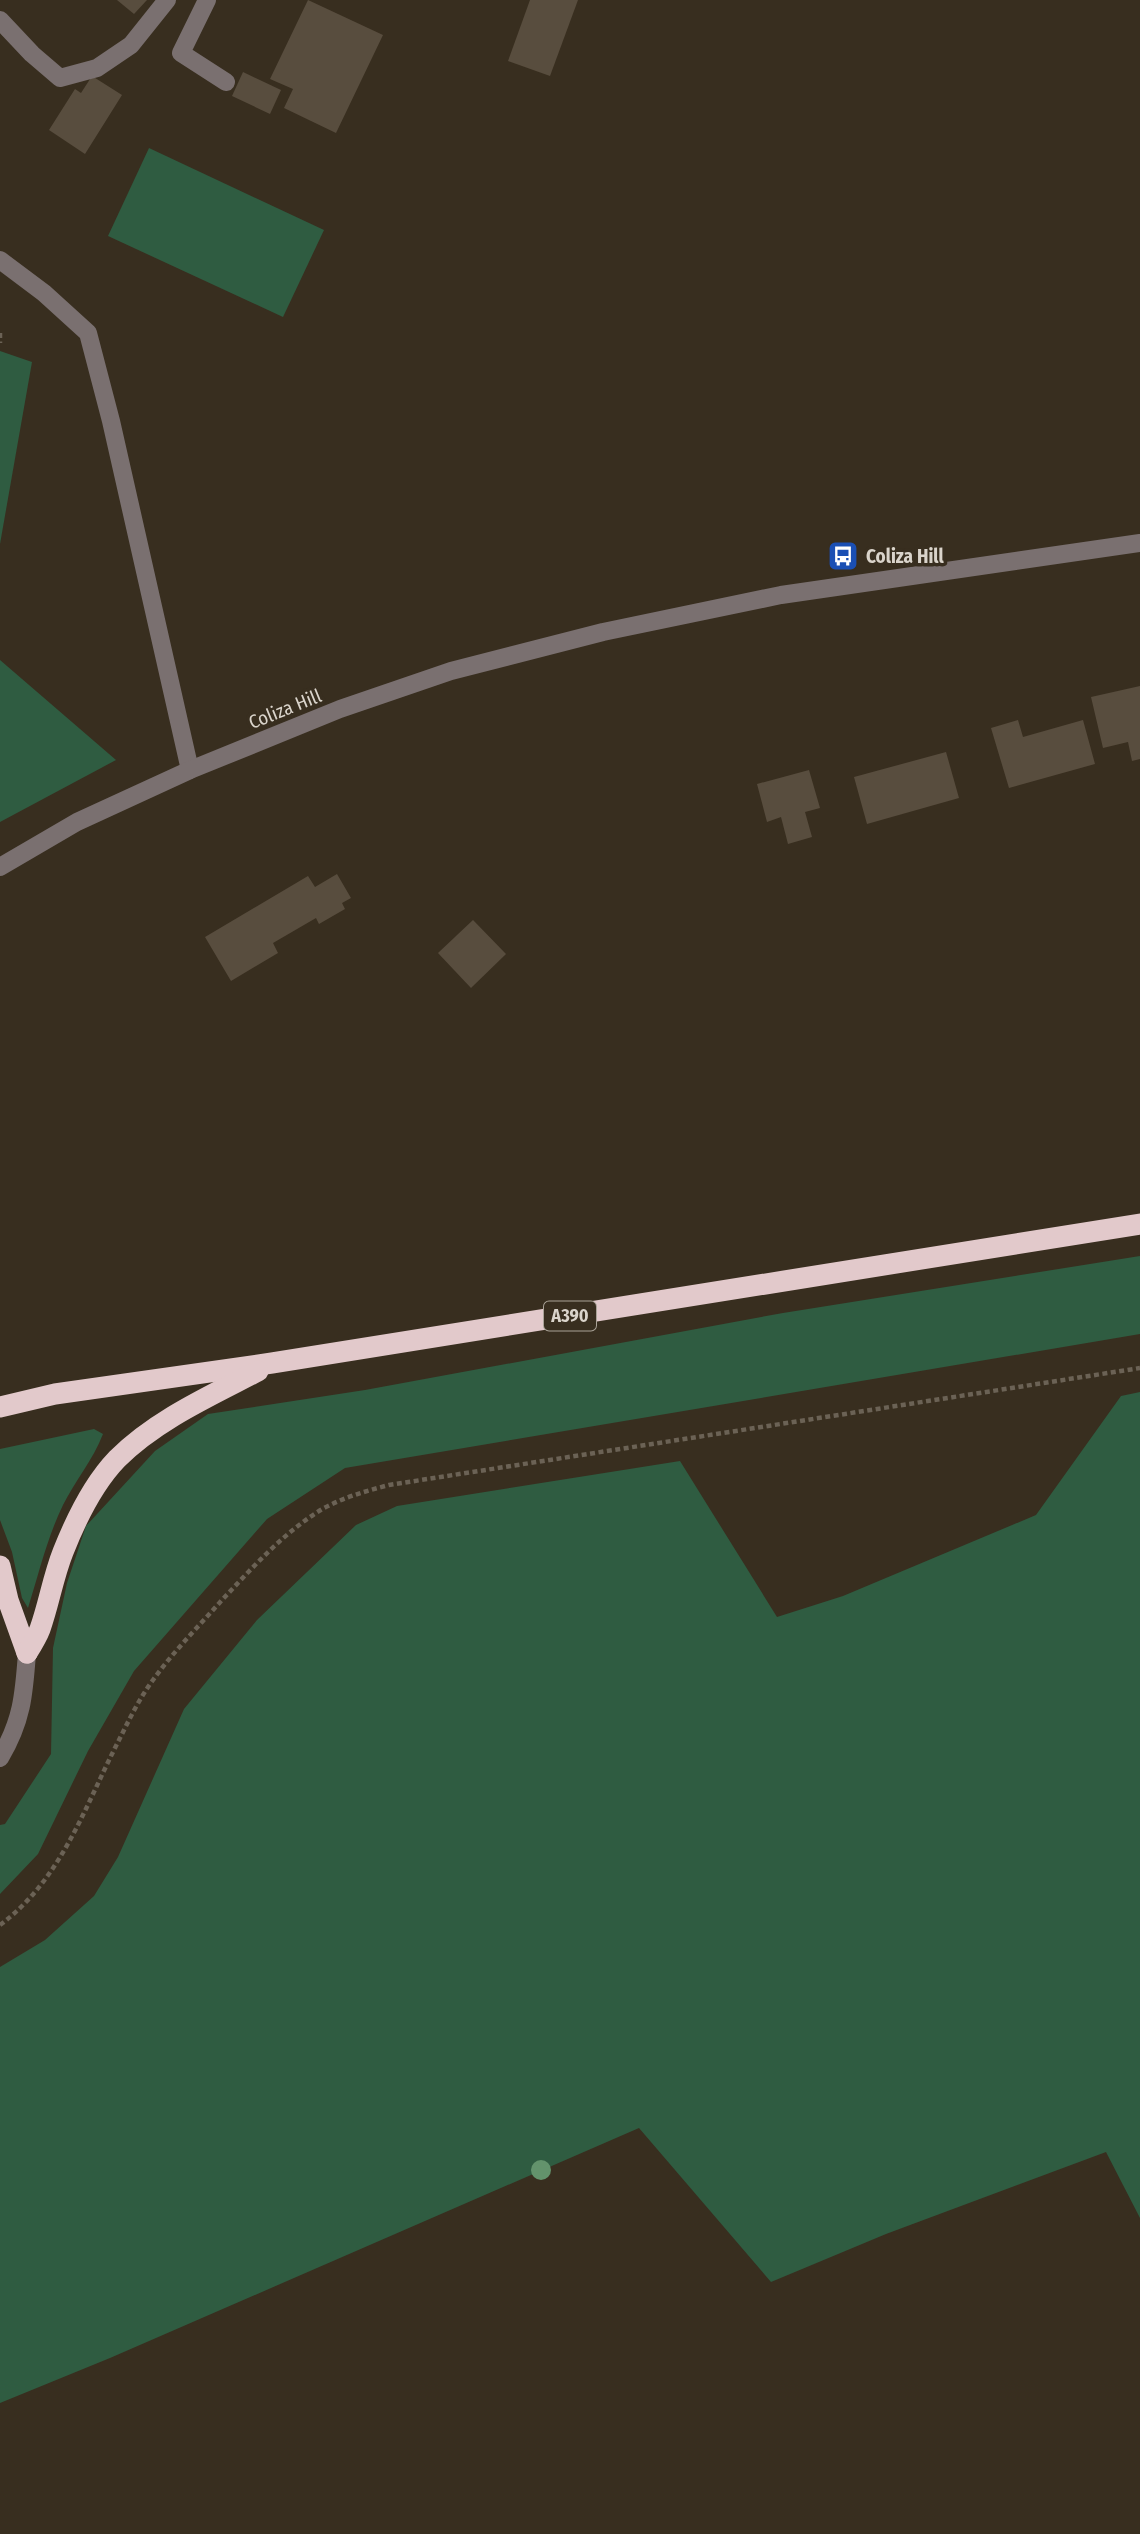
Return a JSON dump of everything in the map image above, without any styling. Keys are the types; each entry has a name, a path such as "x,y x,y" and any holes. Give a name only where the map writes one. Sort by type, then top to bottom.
{"highway":[{"name":"A390","path":"0,1407 55,1394 272,1363 1140,1224"},
{"path":"27,1653 40,1630 63,1551 94,1487 117,1459 148,1434 190,1407 272,1363"},
{"path":"0,1566 8,1600 27,1653"}],"street":[{"path":"0,20 32,54 60,78 97,68 131,45 167,0"},
{"path":"206,0 181,53 226,82"},
{"path":"0,260 44,293 88,333 111,422 190,770"},
{"name":"Coliza Hill","path":"0,867 77,822 190,770 340,709 451,671 603,632 781,595 1140,543"},
{"path":"0,1758 14,1736 23,1703 27,1653"}],"path":[{"path":"0,333 0,343"},
{"path":"0,1925 18,1912 45,1883 66,1850 120,1738 153,1680 258,1561 296,1528 333,1504 352,1495 388,1485 1140,1368"}],"green space":[{"path":"149,148 324,230 283,317 108,236"},
{"path":"0,351 32,362 0,544"},
{"path":"0,660 116,760 0,822"},
{"path":"1140,1256 1140,1334 345,1468 267,1519 134,1671 88,1751 38,1854 0,1894 0,1825 5,1824 51,1754 53,1648 67,1583 86,1526 155,1451 208,1414 365,1390 783,1313"},
{"path":"1140,1392 1140,2218 1106,2152 886,2234 771,2282 639,2128 110,2358 0,2403 0,1967 45,1940 94,1896 118,1857 184,1709 257,1620 356,1525 397,1506 680,1461 777,1617 843,1596 1036,1515 1121,1396"},
{"path":"94,1429 103,1434 57,1517 28,1608 22,1598 12,1552 0,1520 0,1449"}],"building":[{"path":"117,0 147,0 134,14"},
{"path":"308,0 383,35 336,133 284,108 293,89 270,79"},
{"path":"530,0 578,0 550,76 508,61"},
{"path":"243,72 281,90 270,114 232,96"},
{"path":"92,76 122,95 85,154 49,130 75,89 81,93"},
{"path":"1140,686 1140,759 1132,761 1128,742 1103,748 1091,697"},
{"path":"1018,720 1023,737 1083,720 1095,764 1009,788 991,728"},
{"path":"946,752 959,798 867,824 854,777"},
{"path":"809,770 820,808 805,812 812,837 788,844 781,817 767,822 757,784"},
{"path":"337,874 351,898 342,903 345,909 319,924 316,918 273,943 278,953 231,981 205,937 308,876 315,887"},
{"path":"473,920 506,954 471,988 438,953"}],"place":[{"name":"Coliza Hill","path":"843,556"}]}
